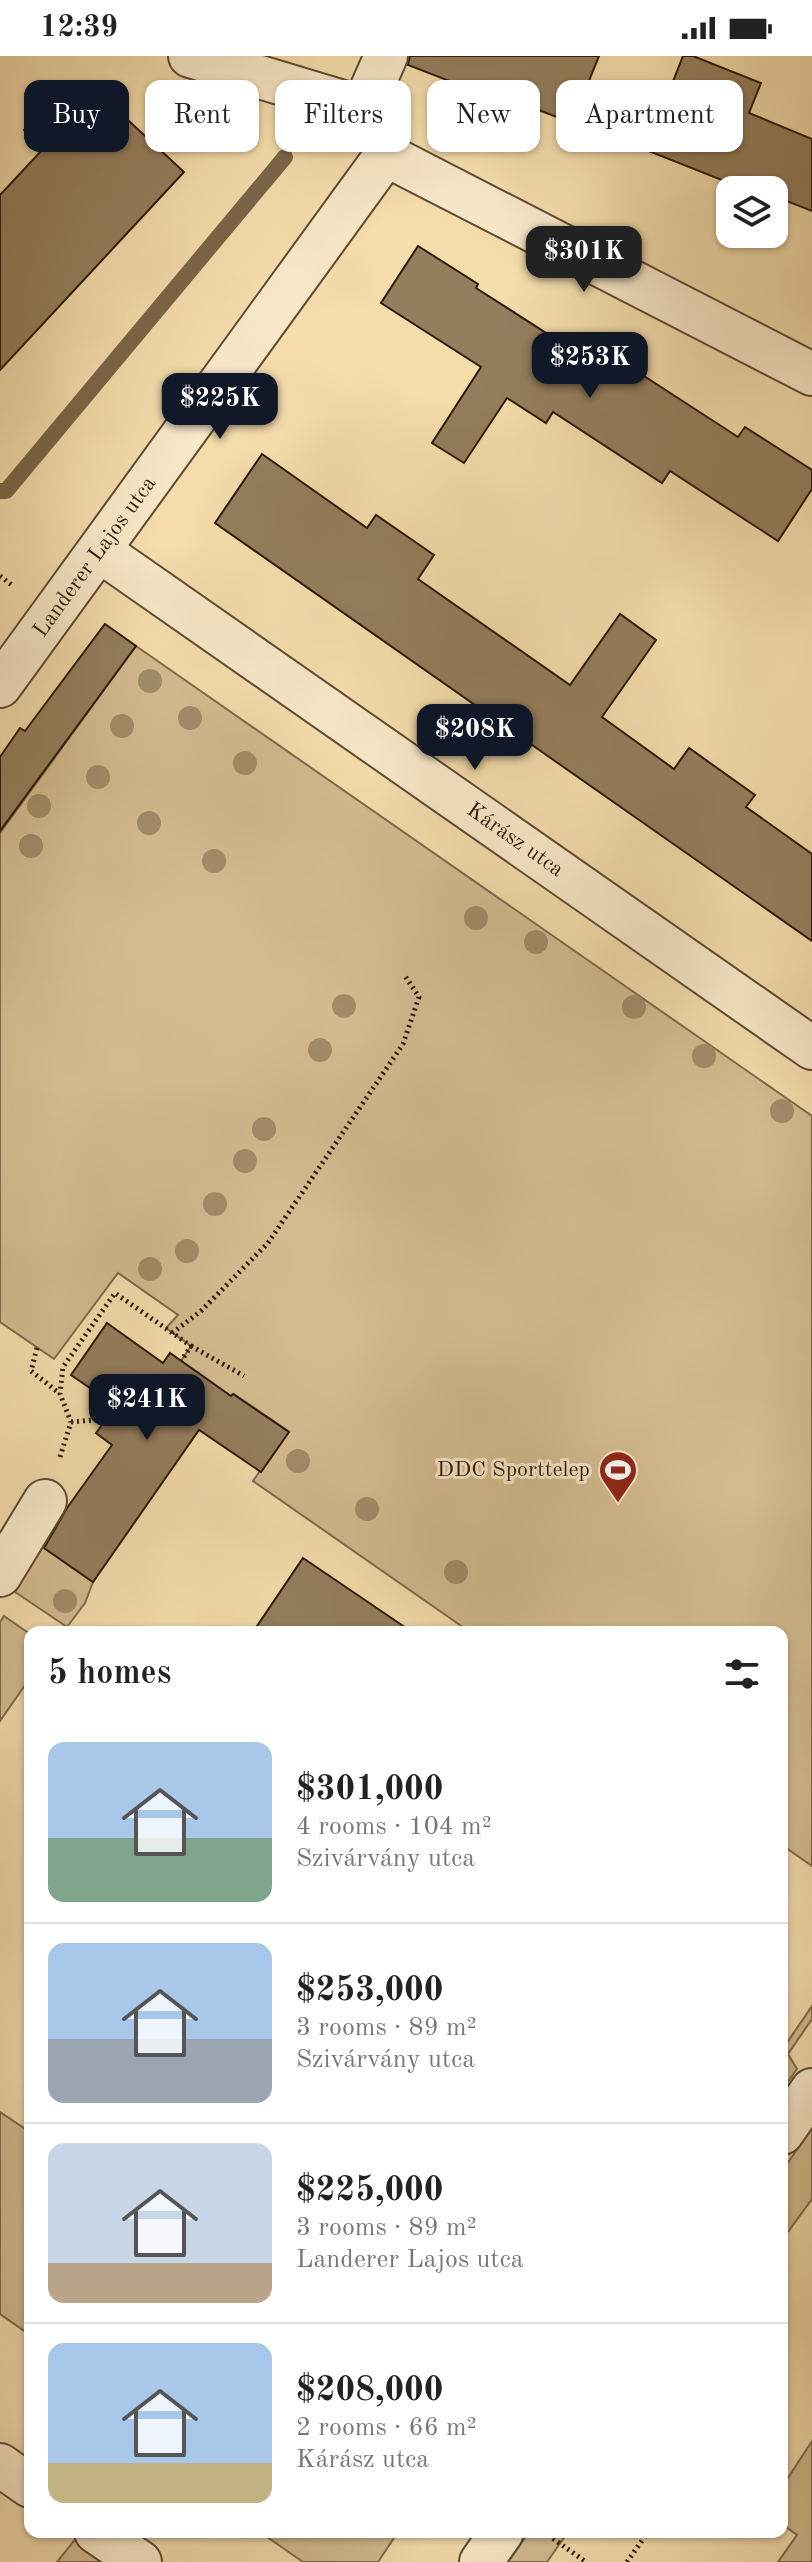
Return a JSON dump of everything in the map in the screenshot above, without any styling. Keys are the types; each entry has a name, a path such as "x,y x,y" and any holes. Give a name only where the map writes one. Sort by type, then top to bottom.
{"street":[{"path":"190,56 275,82"},
{"path":"375,80 386,56"},
{"path":"385,152 812,374"},
{"name":"Landerer Lajos utca","path":"0,686 386,155"},
{"name":"Kárász utca","path":"100,551 812,1048"},
{"path":"0,1575 45,1501"},
{"path":"788,2124 812,2090"},
{"path":"0,2465 24,2482"},
{"path":"105,2538 140,2562"},
{"path":"481,2562 498,2538"}],"path":[{"path":"172,1333 201,1311 268,1243 403,1044 419,997 405,976"},
{"path":"45,1501 71,1422 60,1394 63,1367 115,1293 191,1346 244,1376"},
{"path":"181,1361 191,1346"},
{"path":"37,1348 31,1371 60,1394"},
{"path":"71,1422 106,1419"},
{"path":"552,2538 586,2562"},
{"path":"627,2562 644,2538"}],"shaded area":[{"path":"136,646 812,1116 812,1866 788,1849 788,1626 461,1626 253,1481 288,1431 234,1394 225,1406 181,1361 191,1346 166,1328 178,1315 118,1273 54,1359 0,1322 0,833"},
{"path":"41,1546 93,1582 85,1603 68,1626 15,1592"},
{"path":"4,1616 24,1630 24,1687 0,1721 0,1622"},
{"path":"812,2006 812,2019 788,2054 788,2041"},
{"path":"788,2054 797,2069 788,2082"},
{"path":"0,2112 24,2128 24,2331 0,2314"},
{"path":"812,2128 812,2199 788,2232 788,2162"},
{"path":"812,2441 812,2562 778,2562 797,2535 788,2528 788,2478"},
{"path":"76,2538 93,2538 140,2562 57,2562"},
{"path":"269,2538 394,2538 378,2562 303,2562"},
{"path":"525,2538 564,2538 547,2562 508,2562"}],"building":[{"path":"410,56 599,56 589,80 556,80 556,117 540,111 540,80 447,80 408,65"},
{"path":"683,56 693,56 761,83 749,113 812,139 812,211 788,202 788,176 716,178 651,152 743,152 743,80 674,80"},
{"path":"129,121 145,136 145,152 162,152 184,172 0,370 0,195 40,152 129,152"},
{"path":"418,246 478,284 476,288 621,381 630,367 738,437 745,427 812,470 812,489 778,541 670,471 662,483 553,412 546,423 507,398 464,463 432,443 481,367 381,303"},
{"path":"262,454 367,528 376,515 434,555 418,579 570,685 620,614 656,640 602,717 674,769 689,748 755,795 746,807 812,854 812,941 215,523"},
{"path":"105,624 136,646 0,831 0,757 20,728 25,731"},
{"path":"107,1323 163,1363 170,1353 289,1432 261,1472 199,1430 93,1582 44,1548 67,1508 112,1445 96,1433 116,1406 71,1375"},
{"path":"303,1558 403,1626 257,1626"}],"waterway":[{"path":"0,491 6,491 285,157"}],"place":[{"name":"DDC Sporttelep","path":"618,1504"}]}
